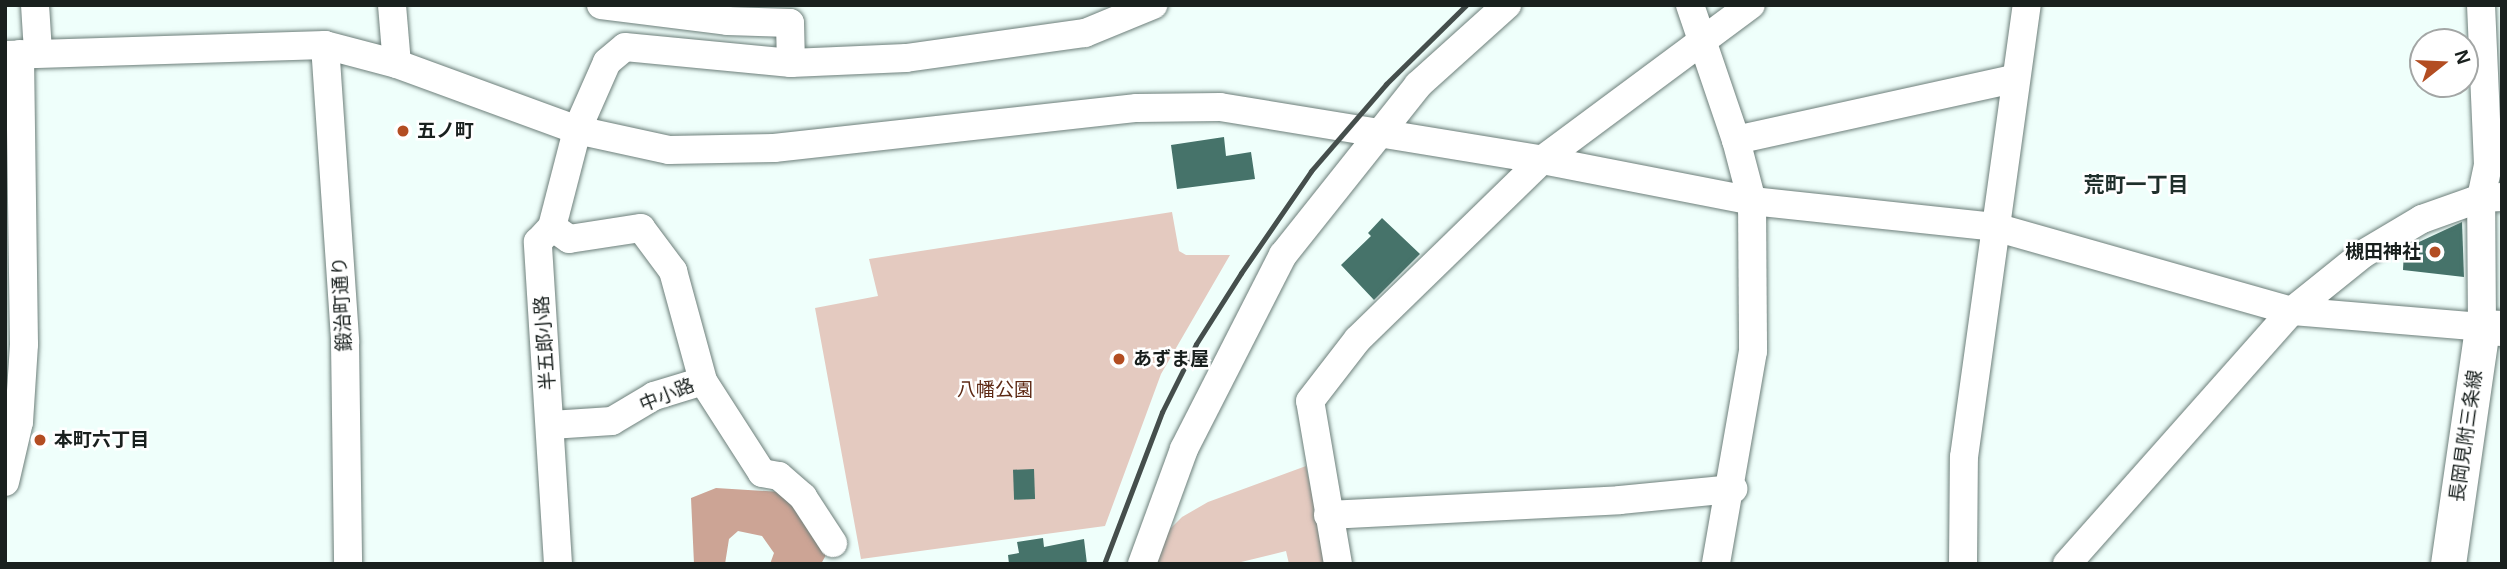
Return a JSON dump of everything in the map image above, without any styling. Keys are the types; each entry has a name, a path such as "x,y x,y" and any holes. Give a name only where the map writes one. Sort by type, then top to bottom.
{"main road":[{"name":"長岡見附三条線","path":"2448,564 2492,328"}],"street":[{"path":"5,482 19,422 15,344 21,54 35,5"},
{"path":"392,5 397,64"},
{"path":"601,5 727,21 790,23 791,63"},
{"path":"686,5 727,21"},
{"name":"半五郎小路","path":"558,564 538,242 552,227 576,130 607,62 625,47 791,63 983,50 1085,33 1153,5"},
{"path":"1142,564 1184,449 1283,255 1384,133 1418,85 1507,5"},
{"path":"1690,5 1705,41 1752,201 1753,351 1733,489 1716,564"},
{"path":"1338,564 1310,401 1358,338 1542,160 1751,5"},
{"path":"1963,564 1964,457 2014,79 2027,5"},
{"path":"21,54 325,45 397,64 576,130 669,150 710,152 1181,106 1277,114 1542,160 1752,201 1995,227 2292,311 2492,328 2491,197 2481,5"},
{"name":"鍛治町通り","path":"325,45 345,342 348,564"},
{"path":"1736,140 2014,79"},
{"path":"2067,564 2292,311 2363,254 2422,219 2491,197"},
{"path":"552,227 569,239 641,228 673,271 703,381 762,472 779,475 803,497 833,543"},
{"name":"中小路","path":"551,425 612,421 654,396 703,381"},
{"path":"1328,515 1620,500 1733,489"}],"green space":[{"name":"八幡公園","path":"1172,212 1179,251 1186,255 1230,255 1161,374 1105,526 861,559 815,308 878,296 869,259"},
{"path":"1306,466 1327,564 1289,564 1286,551 1233,564 1153,564 1159,540 1182,517 1208,502"}],"shaded area":[{"path":"716,488 781,492 798,508 826,555 821,564 770,564 774,553 762,536 738,531 729,539 725,564 694,564 691,498"}],"building":[{"path":"1224,137 1226,156 1251,152 1255,179 1177,189 1171,145"},
{"path":"1382,218 1420,254 1374,300 1341,265 1371,236 1368,233"},
{"name":"槻田神社","path":"2462,222 2464,277 2403,270 2404,249"},
{"path":"1034,469 1035,499 1014,500 1013,470"},
{"path":"1043,538 1044,547 1084,539 1087,564 1009,564 1008,555 1019,553 1017,542"}],"railway":[{"path":"1104,564 1162,412 1196,344 1241,273 1311,171 1386,84 1466,5"}],"place":[{"name":"五ノ町","path":"403,131"},
{"name":"槻田神社","path":"2435,252"},
{"name":"あずま屋","path":"1119,359"},
{"name":"本町六丁目","path":"40,440"}],"district":[{"name":"荒町一丁目","path":"2136,185"}]}
